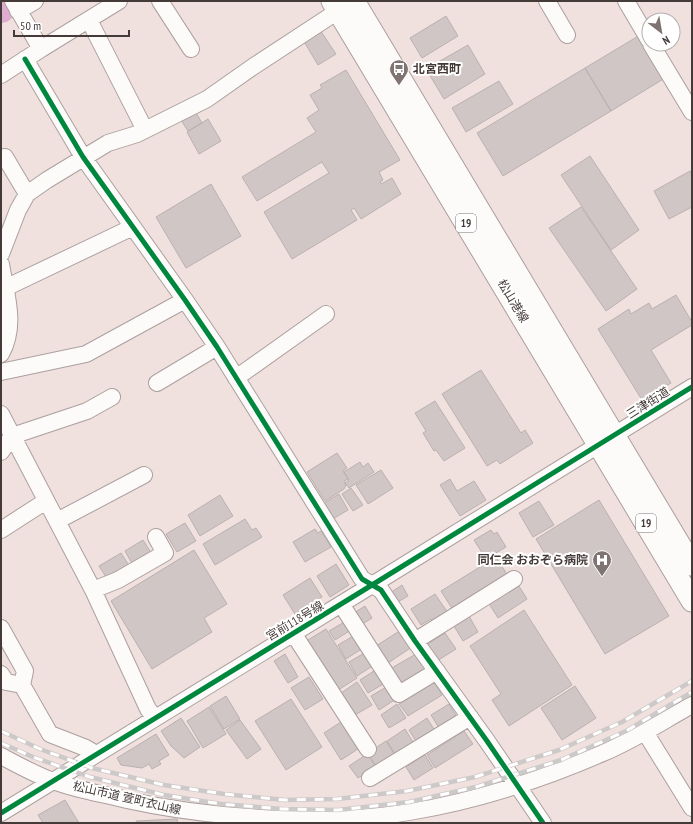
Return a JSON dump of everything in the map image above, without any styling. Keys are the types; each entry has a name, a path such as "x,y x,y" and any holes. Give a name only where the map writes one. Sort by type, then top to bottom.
{"main road":[{"name":"松山港線","path":"339,4 607,440 692,565"},
{"name":"松山港線","path":"607,440 692,600"}],"street":[{"path":"35,1 16,6 41,48"},
{"path":"1,75 41,48 119,1"},
{"path":"160,1 190,49"},
{"path":"547,1 567,35"},
{"path":"626,1 641,26"},
{"path":"1,254 18,210 27,194 108,142 145,130 206,99 339,4"},
{"path":"89,20 145,130"},
{"path":"657,52 692,112"},
{"path":"25,59 83,157 185,300 217,348 362,579 381,590 543,823"},
{"path":"5,157 27,194"},
{"path":"3,289 133,226"},
{"path":"1,264 3,289 8,296 10,317 6,346 1,354"},
{"path":"1,372 86,354 185,300"},
{"path":"236,378 326,314"},
{"path":"157,383 217,348"},
{"name":"三津街道","path":"607,440 692,387"},
{"path":"1,452 12,436 87,411 112,397"},
{"path":"1,414 93,590 148,708 155,718"},
{"name":"宮前118号線","path":"1,812 607,440"},
{"path":"57,521 144,475"},
{"path":"1,530 46,501"},
{"path":"93,590 118,580 165,553 156,537"},
{"path":"415,641 514,579"},
{"path":"341,604 399,694 437,671"},
{"path":"1,628 25,671 22,685 50,734 86,748 96,754"},
{"path":"293,634 368,748"},
{"path":"1,674 6,682 22,685"},
{"name":"松山市道 萱町衣山線","path":"1,756 52,781 187,812 242,820 285,821 358,818 407,813 459,802 517,785 569,767 605,752 692,705"},
{"path":"370,778 470,717"},
{"path":"644,732 692,808"}],"building":[{"path":"446,16 458,36 422,58 410,38"},
{"path":"320,30 336,54 318,65 303,40"},
{"path":"640,35 641,52 650,52 665,78 611,111 585,68"},
{"path":"468,45 485,74 444,99 426,69"},
{"path":"585,68 611,111 503,176 477,133"},
{"path":"346,70 400,160 379,172 383,180 380,182 381,184 392,178 401,194 361,219 354,208 351,210 357,220 292,259 264,212 329,173 322,162 257,201 242,177 316,132 307,118 319,110 310,95 322,88 320,85"},
{"path":"499,81 513,104 466,132 452,108"},
{"path":"195,111 202,123 188,131 179,117"},
{"path":"208,119 221,141 199,154 187,132"},
{"path":"590,156 639,230 611,250 561,175"},
{"path":"690,171 692,175 692,207 669,219 654,191"},
{"path":"211,184 241,236 186,268 156,217"},
{"path":"581,207 637,289 606,311 549,228"},
{"path":"676,295 692,322 692,325 651,350 671,383 642,400 598,329 629,309 631,314 649,303 652,309"},
{"path":"481,370 521,433 525,430 533,443 500,464 497,460 487,466 442,394"},
{"path":"435,401 465,448 444,461 436,450 434,451 423,433 426,431 415,413"},
{"path":"337,453 347,468 343,471 348,479 344,481 346,485 344,489 325,501 307,472"},
{"path":"360,462 363,467 368,463 374,472 349,488 345,483 349,480 344,472"},
{"path":"381,470 393,488 368,504 356,485"},
{"path":"450,479 457,491 474,481 486,500 460,516 440,485"},
{"path":"351,488 363,505 353,511 342,494"},
{"path":"339,494 348,510 331,520 321,505"},
{"path":"220,495 233,516 200,536 188,515"},
{"name":"同仁会 おおぞら病院","path":"599,500 669,616 605,654 536,539"},
{"path":"539,501 554,525 533,537 519,513"},
{"path":"245,519 252,530 256,528 262,537 215,565 203,544"},
{"path":"185,523 196,541 177,552 166,534"},
{"path":"315,529 318,533 321,531 331,547 305,562 293,542"},
{"path":"491,530 494,534 497,532 506,547 486,559 474,540"},
{"path":"143,540 153,556 134,567 125,551"},
{"path":"194,550 227,604 204,618 212,632 152,669 111,601"},
{"path":"121,553 130,567 108,580 99,566"},
{"path":"496,557 508,576 453,610 441,591"},
{"path":"336,564 349,585 330,597 317,576"},
{"path":"310,578 322,597 295,614 283,595"},
{"path":"517,583 527,599 498,618 488,602"},
{"path":"402,585 408,596 396,603 390,593"},
{"path":"435,594 448,613 433,622 431,619 421,625 411,609"},
{"path":"365,606 372,618 361,625 354,613"},
{"path":"524,610 572,685 509,726 492,700 501,694 470,646"},
{"path":"469,616 478,632 463,641 454,626"},
{"path":"346,621 351,630 335,640 329,631"},
{"path":"326,629 357,678 335,692 303,643"},
{"path":"401,630 412,647 388,663 376,646"},
{"path":"445,633 456,649 437,661 426,645"},
{"path":"355,635 363,648 346,659 338,645"},
{"path":"366,652 374,665 357,676 349,662"},
{"path":"285,654 298,677 288,683 274,661"},
{"path":"416,654 427,671 401,687 390,669"},
{"path":"377,669 385,683 368,693 360,680"},
{"path":"309,677 323,699 305,710 291,688"},
{"path":"357,682 372,705 355,715 341,693"},
{"path":"434,682 442,695 408,716 399,704"},
{"path":"388,686 396,699 379,710 371,696"},
{"path":"575,686 596,718 562,740 541,708"},
{"path":"226,696 240,719 224,729 210,706"},
{"path":"291,699 322,747 286,770 255,721"},
{"path":"397,704 406,718 389,728 381,715"},
{"path":"449,704 457,717 439,728 431,715"},
{"path":"209,707 226,734 203,748 187,721"},
{"path":"181,718 200,747 184,758 171,746 161,731"},
{"path":"427,718 435,731 417,743 409,730"},
{"path":"240,720 261,749 247,759 226,730"},
{"path":"344,720 361,747 341,760 324,733"},
{"path":"405,729 413,742 395,754 387,741"},
{"path":"464,731 473,744 435,768 427,755"},
{"path":"156,734 169,755 159,761 161,764 152,769 149,764 142,768 121,765 117,758"},
{"path":"386,741 394,754 376,766 368,753"},
{"path":"367,754 376,767 358,778 349,766"},
{"path":"425,755 433,768 414,780 406,767"},
{"path":"65,800 79,823 43,823 38,815"},
{"path":"177,819 178,823 137,823 136,821"}],"waterway":[{"path":"1,9 5,1"}],"railway":[{"path":"1,731 40,749 92,768 164,785 224,794 285,800 337,799 407,791 475,777 559,750 622,722 692,681"},
{"path":"1,743 33,757 90,777 164,795 221,804 282,809 338,810 409,802 476,787 561,760 626,731 692,692"}],"cycle path":[{"path":"25,59 83,157 217,347 362,579 381,590 543,823"},
{"path":"1,813 692,387"}],"place":[{"name":"北宮西町","path":"399,86"},
{"name":"同仁会 おおぞら病院","path":"602,577"}]}
